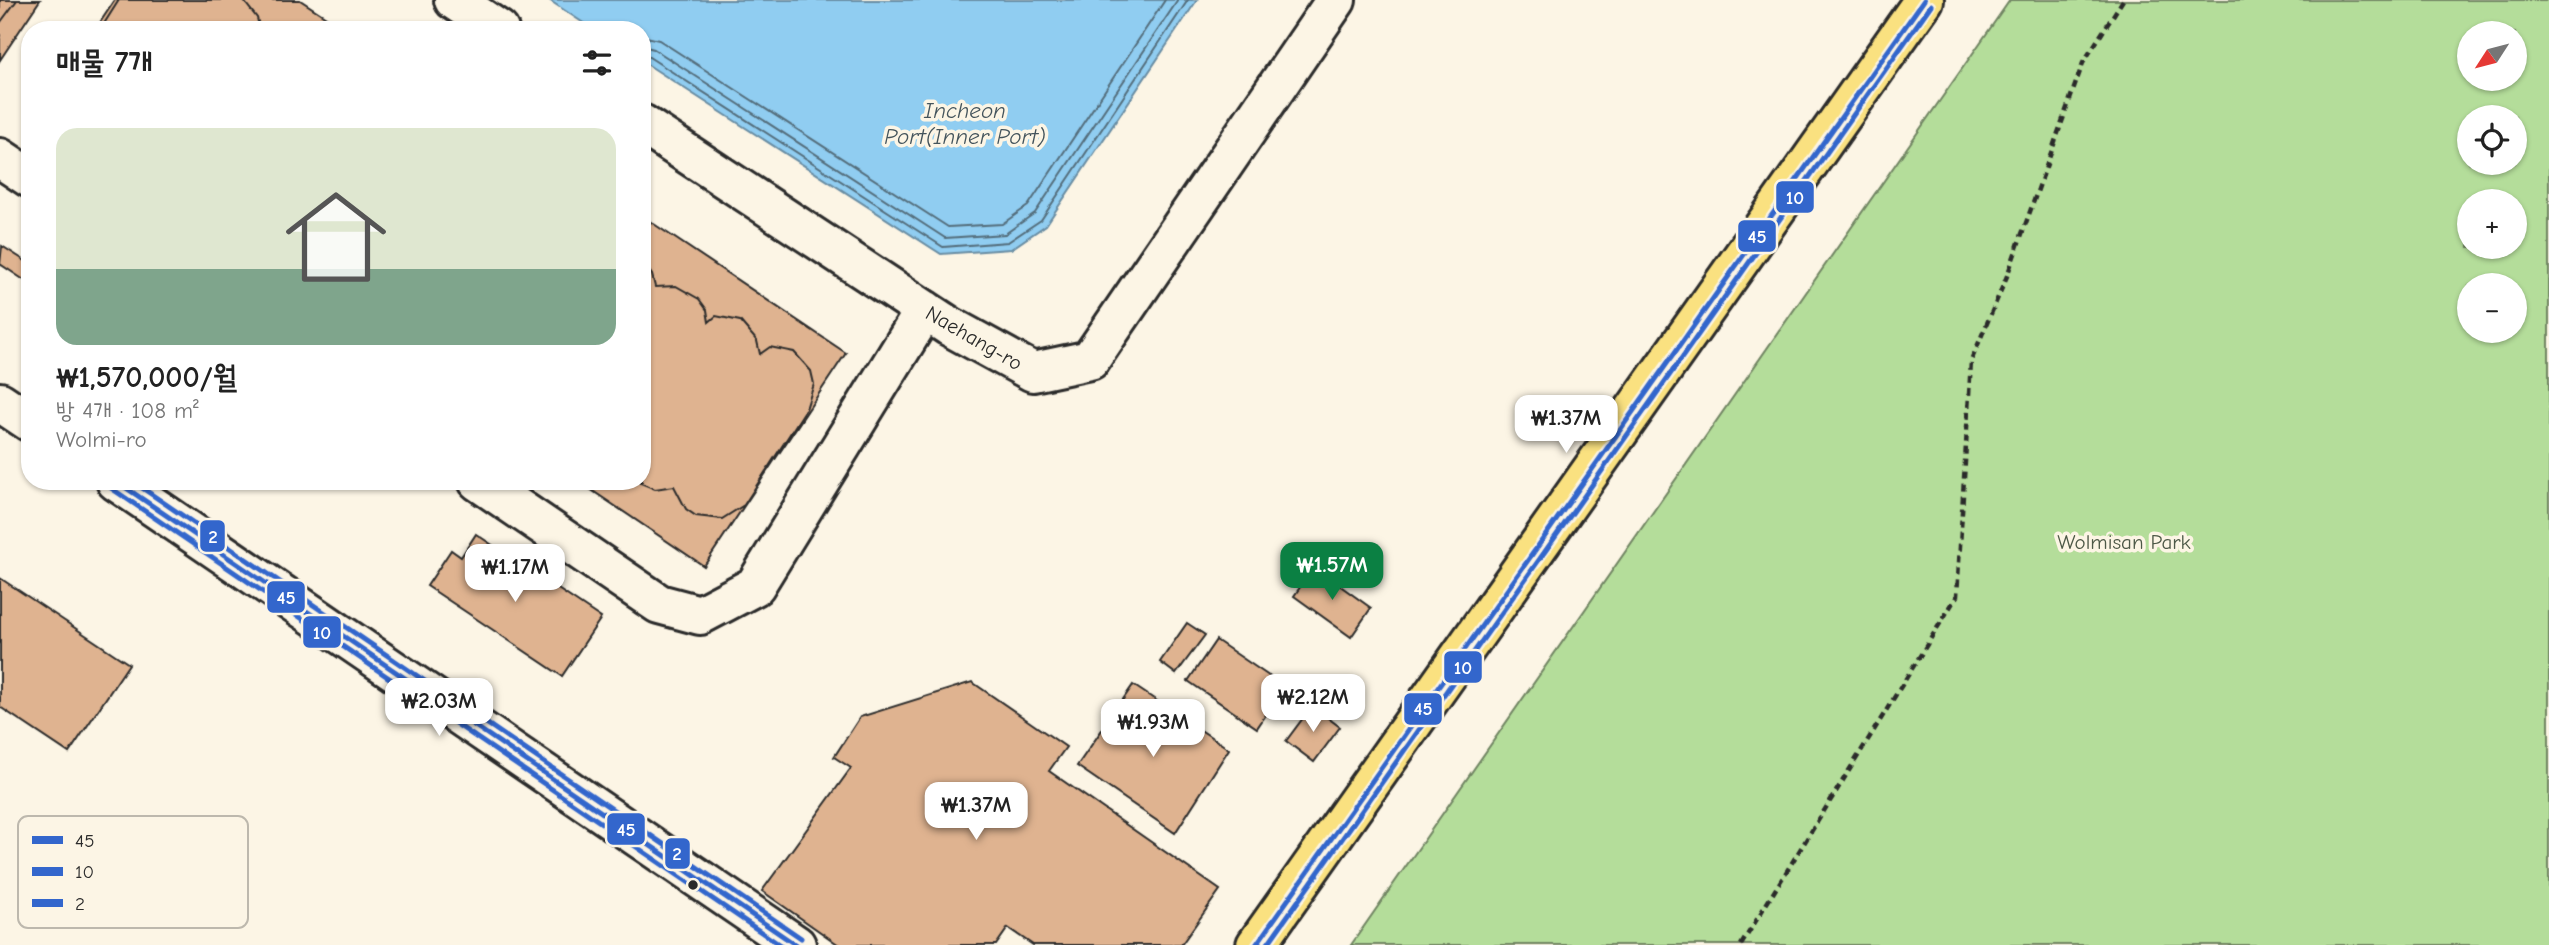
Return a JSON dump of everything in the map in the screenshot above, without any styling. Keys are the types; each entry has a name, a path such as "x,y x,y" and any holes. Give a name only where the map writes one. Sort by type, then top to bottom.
{"main road":[{"path":"1256,945 1924,0"}],"street":[{"path":"454,0 486,21"},
{"name":"Naehang-ro","path":"651,130 925,310 1033,372 1090,360 1336,0"},
{"path":"0,158 21,172"},
{"path":"491,490 659,604 700,615 755,586 925,310"},
{"path":"0,402 21,416"},
{"path":"129,490 796,945"}],"path":[{"path":"1741,945 1957,596 1971,361 2007,276 2083,63 2123,0"}],"green space":[{"name":"Wolmisan Park","path":"2010,0 2549,0 2549,945 1351,945"}],"water":[{"name":"Incheon Port(Inner Port)","path":"549,0 1197,0 1046,225 1011,249 941,254 651,67 651,21 580,21"}],"building":[{"path":"0,0 40,0 26,21 21,21 21,28 0,60"},
{"path":"0,0 17,0 0,23"},
{"path":"115,0 300,0 332,21 101,21"},
{"path":"119,0 243,0 258,21 106,21"},
{"path":"651,222 846,353 704,566 591,490 651,490"},
{"path":"2,246 21,258 21,278 0,264"},
{"path":"651,274 655,287 676,286 699,299 707,310 709,322 716,316 740,321 757,341 760,354 770,347 794,352 811,371 814,384 806,409 744,505 722,519 696,516 686,509 674,486 651,487"},
{"path":"476,534 601,618 562,676 427,586 451,550 461,557"},
{"path":"1314,567 1371,608 1351,637 1294,596"},
{"path":"0,578 129,664 69,753 0,707"},
{"path":"1187,623 1205,635 1176,674 1160,662"},
{"path":"1216,640 1285,687 1257,728 1188,681"},
{"path":"972,682 1066,747 1049,771 1220,890 1181,945 1033,945 1008,928 996,945 839,945 762,891 851,768 834,757 860,717"},
{"path":"1133,685 1229,749 1175,833 1077,766"},
{"path":"1312,706 1340,727 1314,762 1286,741"}],"transit line":[{"name":"45","path":"1256,945 1924,0"},
{"name":"10","path":"1267,945 1931,5"},
{"name":"10","path":"114,490 780,945"},
{"name":"45","path":"129,490 796,945"},
{"name":"2","path":"145,490 801,938"}]}
